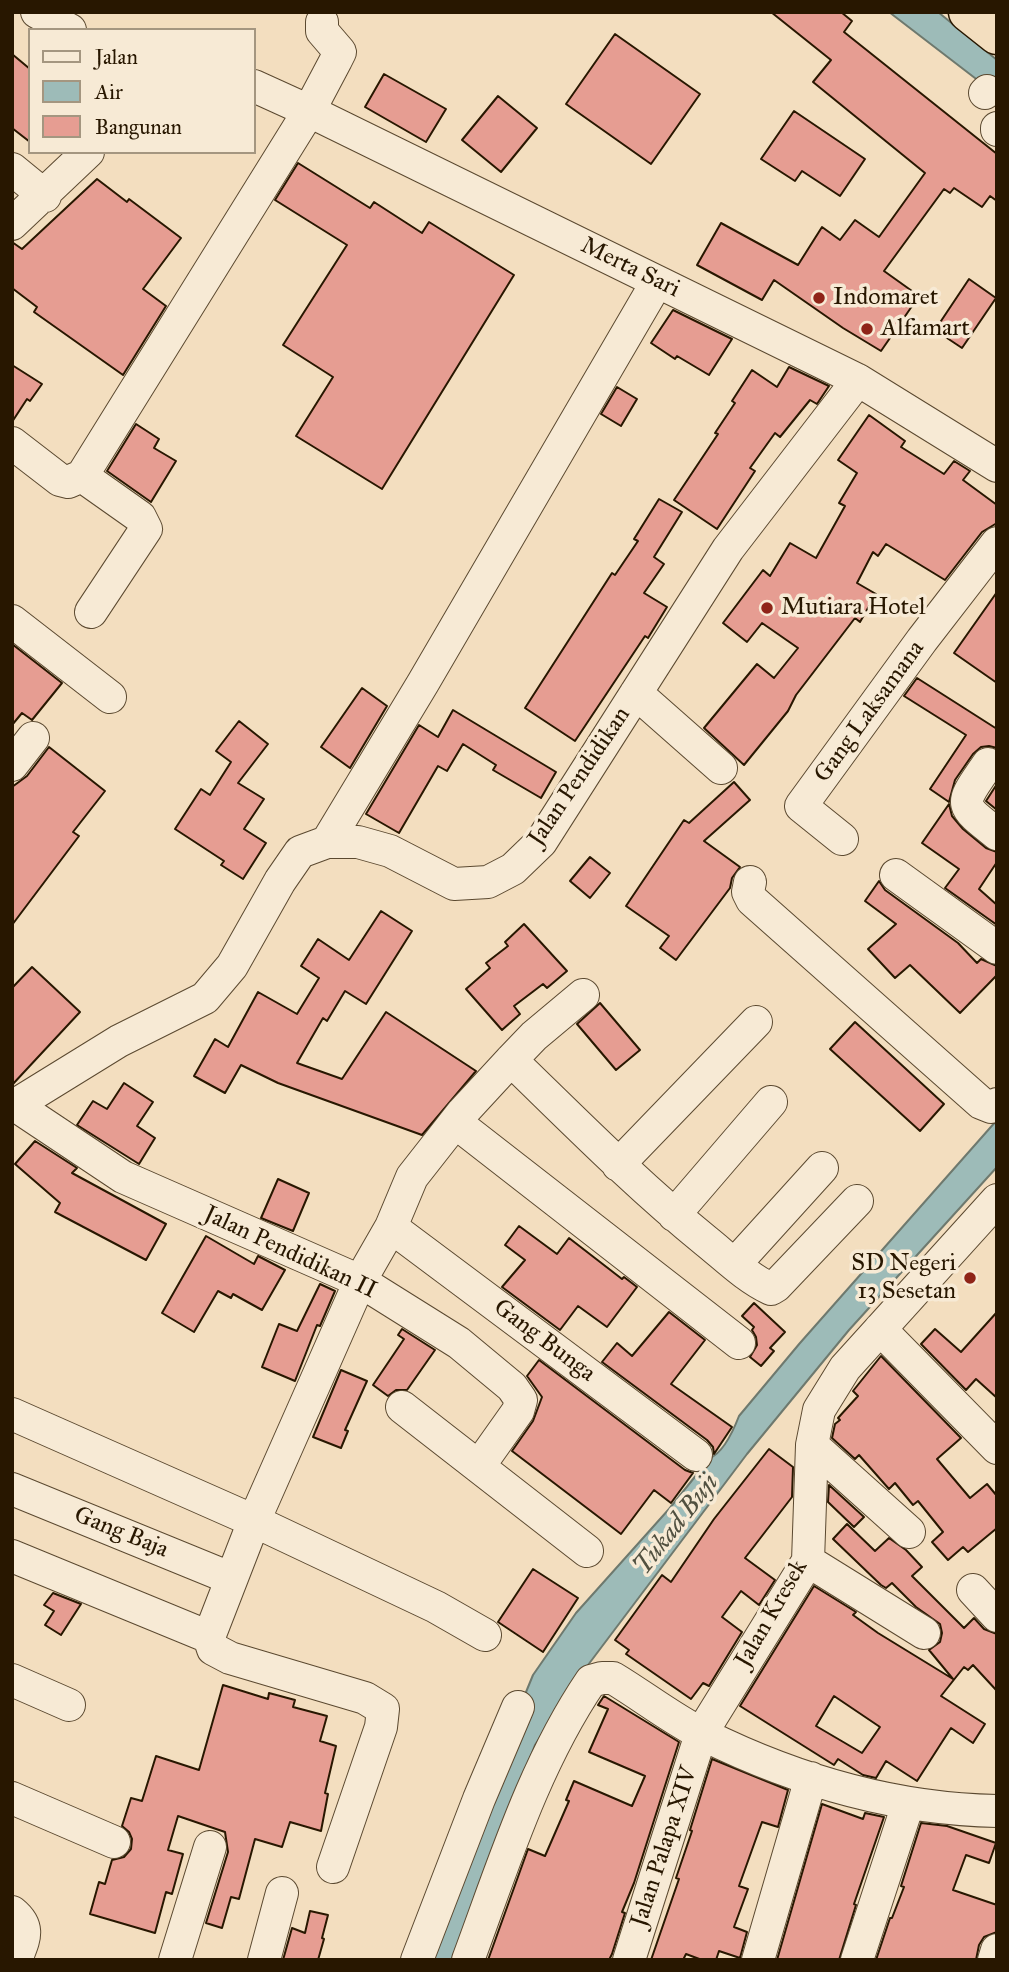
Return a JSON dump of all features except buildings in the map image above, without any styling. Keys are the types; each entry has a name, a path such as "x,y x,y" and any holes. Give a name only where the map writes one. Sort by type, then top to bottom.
{"highway":[{"path":"968,12 997,35"}],"street":[{"path":"37,12 66,28"},
{"path":"12,443 60,480 68,482 82,476 309,111 340,52 322,31 322,22"},
{"name":"Merta Sari","path":"256,87 859,380 997,466"},
{"path":"12,225 86,154"},
{"path":"12,169 45,196"},
{"path":"327,842 657,282"},
{"name":"Jalan Pendidikan","path":"14,1106 119,1041 205,998 232,966 279,881 300,852 327,842 358,842 390,851 454,884 488,882 513,869 541,842 728,549 859,380"},
{"path":"82,476 140,517 146,529 91,612"},
{"name":"Gang Laksamana","path":"842,839 801,806 997,543"},
{"path":"12,621 110,697"},
{"path":"636,693 721,768"},
{"path":"12,765 33,738"},
{"path":"988,764 966,796 966,807 997,834"},
{"path":"896,875 997,948"},
{"path":"750,883 748,892 752,900 981,1103 994,1106"},
{"path":"333,1867 381,1727 383,1709 365,1698 230,1658 213,1650 209,1637 254,1521 360,1281 391,1227 412,1177 455,1122 511,1060 534,1036 583,995"},
{"path":"618,1165 757,1022"},
{"path":"511,1060 618,1165 674,1215 771,1289 857,1201"},
{"path":"674,1215 771,1102"},
{"name":"Jalan Pendidikan II","path":"14,1106 123,1177 360,1281 459,1343 512,1387 521,1400 518,1411 479,1466"},
{"path":"455,1122 739,1343"},
{"path":"735,1264 822,1168"},
{"name":"Jalan Kresek","path":"701,1734 807,1561 812,1445 819,1410 845,1368 997,1200"},
{"name":"Gang Bunga","path":"391,1227 696,1455"},
{"path":"880,1329 997,1448"},
{"path":"402,1407 587,1551"},
{"path":"12,1414 254,1521 436,1607 485,1636"},
{"path":"812,1445 909,1532"},
{"name":"Gang Baja","path":"12,1489 230,1578"},
{"path":"12,1556 209,1637"},
{"path":"807,1561 924,1633"},
{"path":"973,1590 997,1616"},
{"path":"468,1960 521,1819 555,1742 591,1681 613,1678 701,1734 768,1764 811,1778 908,1804 997,1811"},
{"path":"12,1680 69,1705"},
{"path":"417,1960 479,1799 518,1707"},
{"name":"Jalan Palapa XIV","path":"629,1960 701,1734"},
{"path":"758,1960 811,1778"},
{"path":"12,1798 114,1842"},
{"path":"857,1960 908,1804"},
{"path":"175,1960 210,1847"},
{"path":"264,1960 282,1893"},
{"path":"12,1912 22,1921 26,1934 16,1960"},
{"path":"994,1960 997,1950"}],"water":[{"path":"889,12 938,12 997,60 997,95"},
{"name":"Tukad Buji","path":"997,1120 997,1167 849,1330 747,1454 588,1665 535,1745 454,1960 420,1960 533,1675 576,1613 669,1509 710,1458 720,1451 739,1416 800,1343"}],"place":[{"name":"Indomaret","path":"819,298"},
{"name":"Alfamart","path":"867,329"},
{"name":"Mutiara Hotel","path":"767,608"},
{"name":"SD Negeri 13 Sesetan","path":"970,1278"}]}
